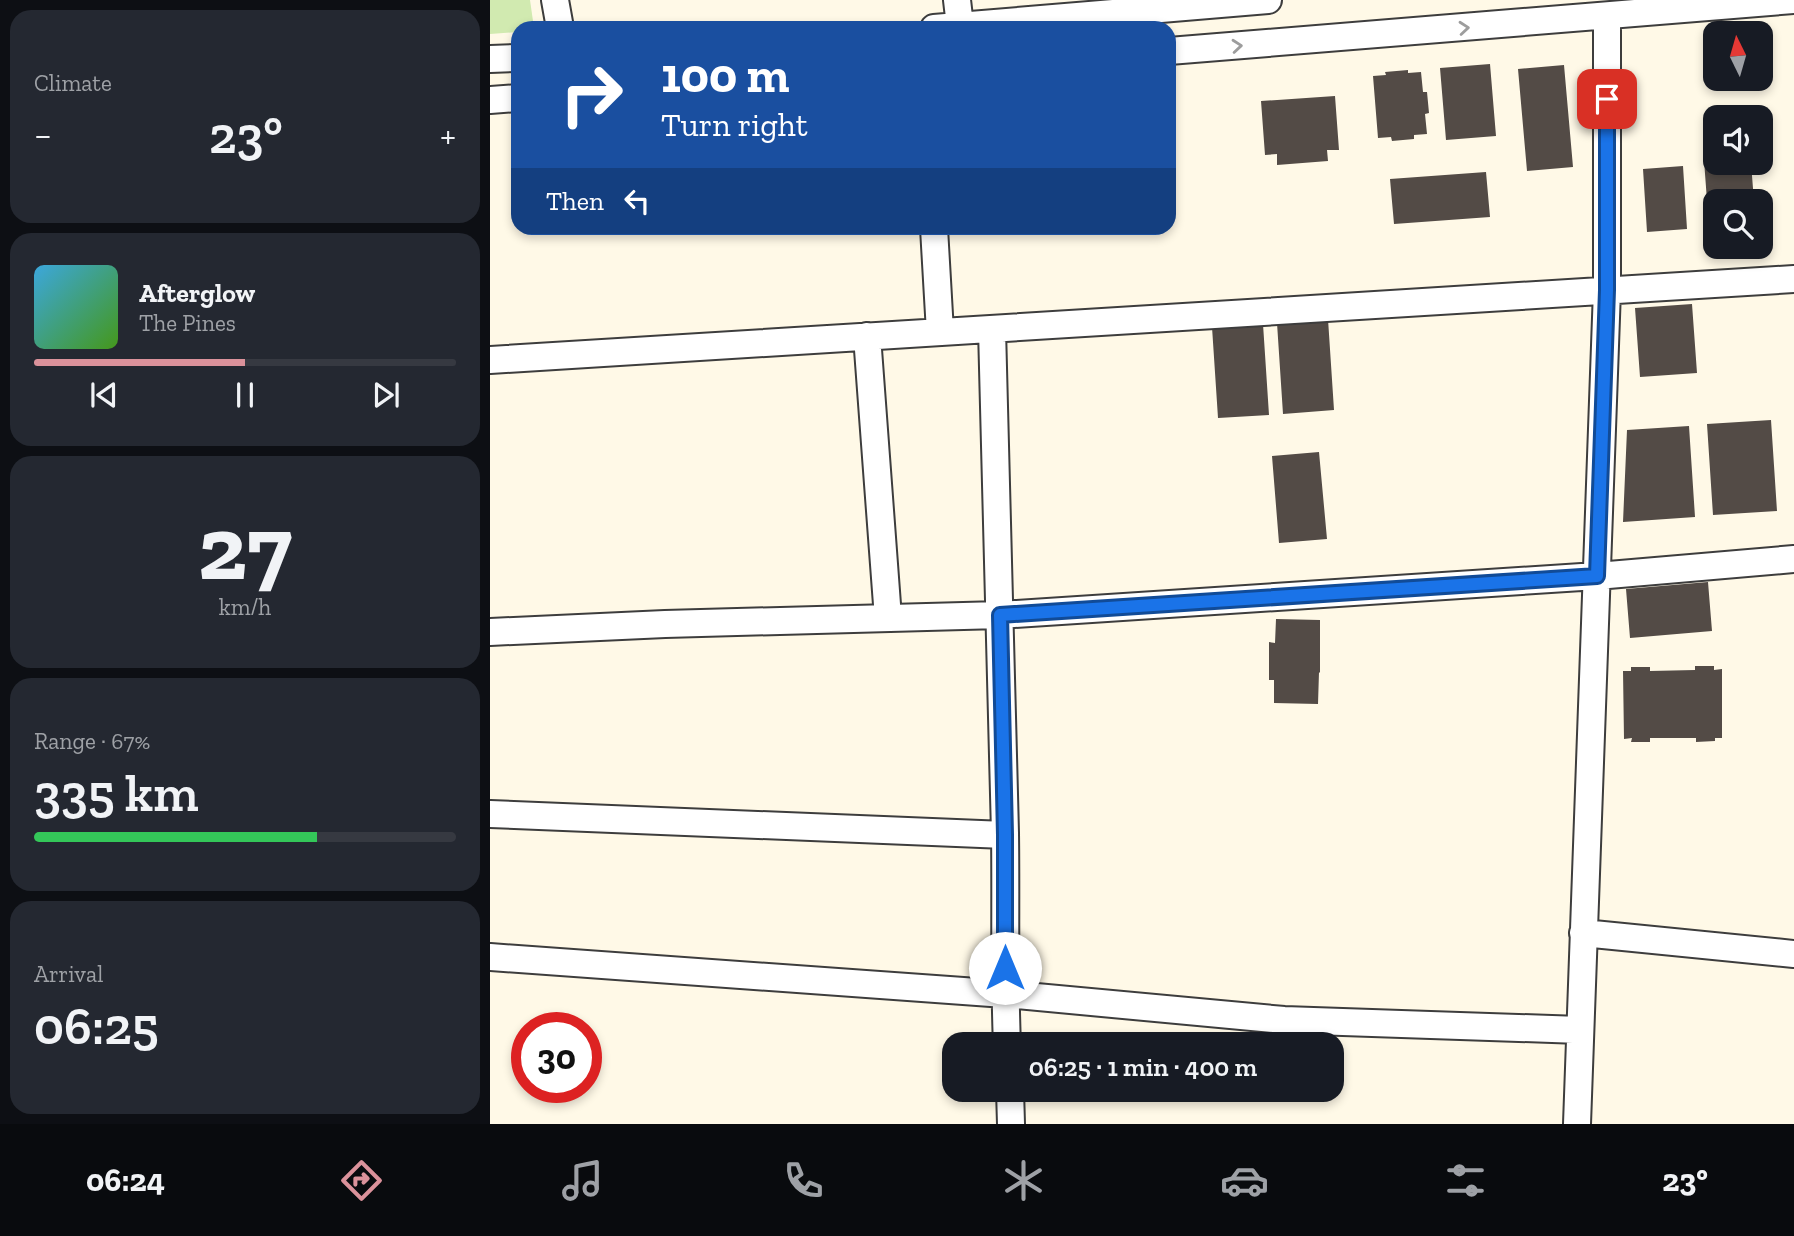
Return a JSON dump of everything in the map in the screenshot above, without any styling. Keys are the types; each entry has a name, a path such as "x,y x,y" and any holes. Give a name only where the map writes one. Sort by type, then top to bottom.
{"street":[{"path":"555,0 559,21"},
{"path":"950,18 1117,6 1268,0"},
{"path":"1176,50 1794,0"},
{"path":"1577,1124 1607,290 1607,16"},
{"path":"490,59 511,58"},
{"path":"490,100 511,98"},
{"path":"934,235 940,332"},
{"path":"490,360 1794,279"},
{"path":"992,329 1005,835 1006,1032"},
{"path":"867,337 888,618"},
{"path":"490,632 665,624 1000,615 1597,576 1794,559"},
{"path":"490,814 1005,835"},
{"path":"1583,933 1794,954"},
{"path":"490,957 1005,994 1284,1020 1580,1030"},
{"path":"1010,1102 1011,1124"}],"green space":[{"path":"490,0 530,0 533,21 511,21 511,32 490,34"}],"building":[{"path":"1490,64 1496,136 1446,140 1440,68"},
{"path":"1564,65 1573,167 1527,171 1518,69"},
{"path":"1408,70 1408,73 1421,72 1423,92 1427,92 1427,134 1414,135 1414,139 1392,141 1391,137 1378,138 1373,76"},
{"path":"1335,96 1339,150 1327,150 1328,161 1277,165 1277,154 1265,155 1261,101"},
{"path":"1683,166 1687,229 1647,232 1643,169"},
{"path":"1486,172 1490,217 1394,224 1390,179"},
{"path":"1705,175 1752,175 1753,189 1706,189"},
{"path":"1692,304 1697,373 1640,377 1635,308"},
{"path":"1328,319 1334,410 1283,414 1277,323"},
{"path":"1263,324 1269,415 1218,418 1212,327"},
{"path":"1771,420 1777,511 1713,515 1707,424"},
{"path":"1689,426 1695,517 1623,522 1627,430"},
{"path":"1319,452 1327,539 1279,543 1272,456"},
{"path":"1708,582 1712,631 1630,638 1626,589"},
{"path":"1276,619 1320,620 1318,704 1274,703 1274,680 1269,680 1269,642 1275,643"},
{"path":"1695,666 1722,669 1722,738 1696,742 1696,738 1650,738 1650,742 1631,742 1632,738 1624,739 1623,671 1631,671 1631,667 1650,667 1650,671 1695,670"}],"route":[{"path":"1005,968 1000,615 1597,576 1607,290 1607,99"}]}
